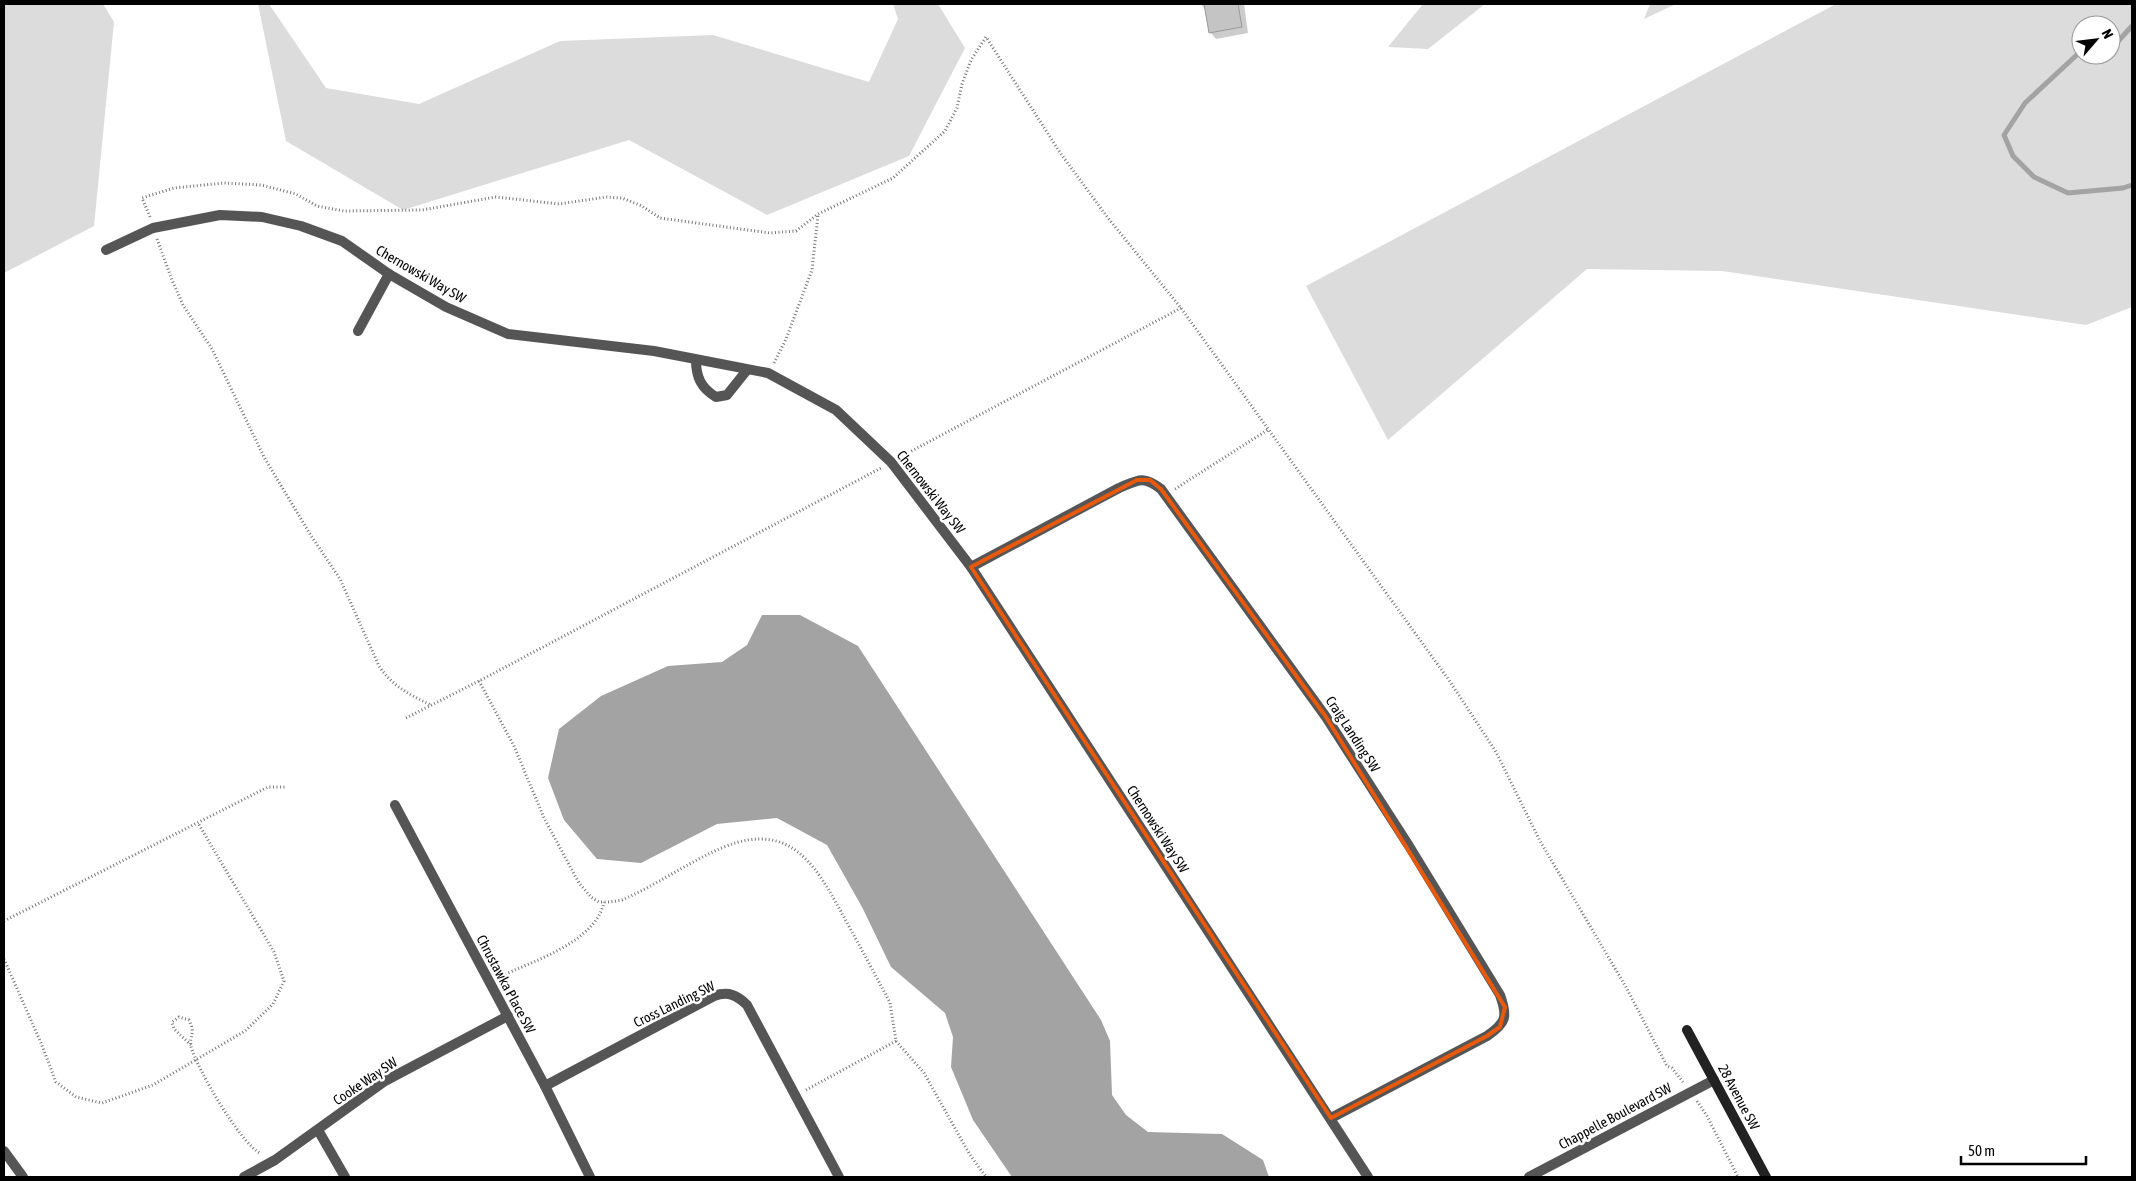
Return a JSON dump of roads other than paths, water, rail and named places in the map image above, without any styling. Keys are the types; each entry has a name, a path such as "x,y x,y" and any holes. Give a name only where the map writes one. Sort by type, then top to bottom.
{"main road":[{"name":"28 Avenue SW","path":"1687,1030 1766,1177"}],"street":[{"name":"Chernowski Way SW","path":"106,250 153,228 220,215 262,217 301,226 342,241 389,274 446,307 508,334 654,351 768,373 836,410 891,462 971,568 1368,1177"},
{"path":"358,331 389,274"},
{"path":"696,360 696,372 700,382 707,391 716,397 727,395 747,370"},
{"name":"Craig Landing SW","path":"971,568 1119,488 1137,480 1150,480 1165,495 1326,718 1414,854 1500,995 1505,1007 1505,1018 1500,1027 1487,1036 1331,1118"},
{"name":"Chrustawka Place SW","path":"395,805 545,1086 590,1177"},
{"name":"Cross Landing SW","path":"545,1086 723,994 733,994 747,1005 839,1177"},
{"name":"Cooke Way SW","path":"244,1177 275,1160 385,1081 508,1016"},
{"name":"Chappelle Boulevard SW","path":"1529,1177 1714,1080"},
{"path":"318,1130 344,1177"},
{"path":"4,1151 23,1177"}],"waterway":[{"path":"2121,38 2132,26"},
{"path":"2071,60 2025,103 2004,135 2013,156 2034,177 2068,193 2123,188 2132,185"}]}
